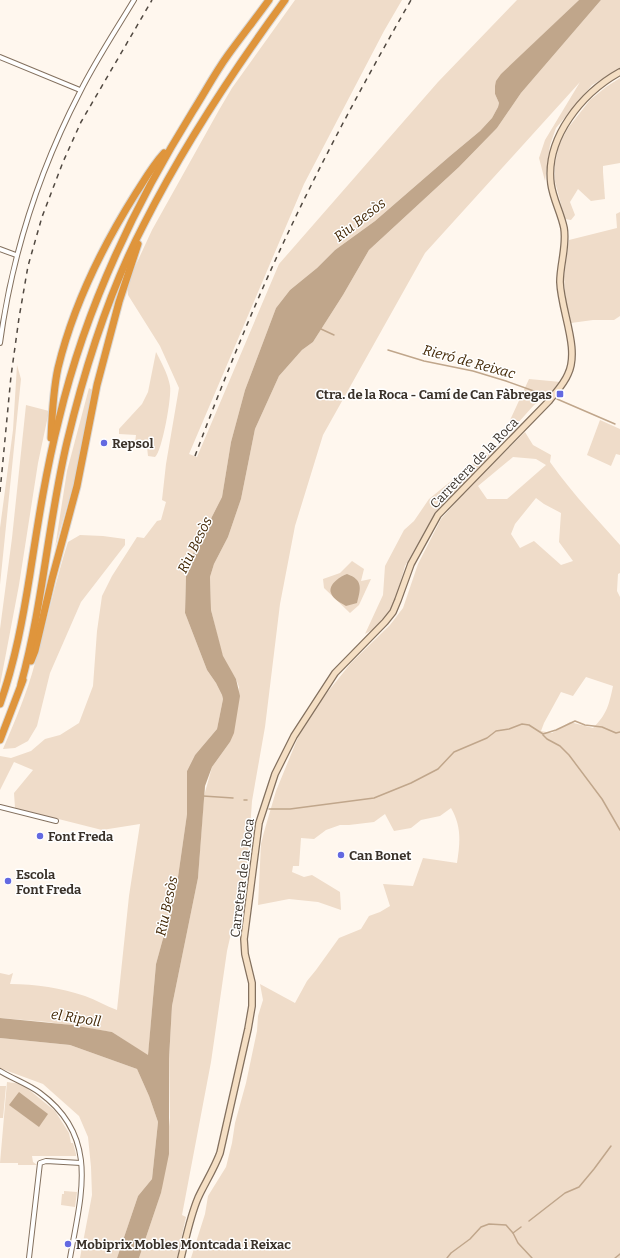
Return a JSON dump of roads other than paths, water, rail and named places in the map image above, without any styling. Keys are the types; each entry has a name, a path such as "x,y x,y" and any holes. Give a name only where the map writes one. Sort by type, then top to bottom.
{"highway":[{"path":"0,704 10,675 23,619 50,462 62,405 74,361 103,284 129,226 164,158 227,57 270,0"},
{"path":"0,740 6,728 29,655 37,618 63,465 78,398 100,326 144,224 186,150 237,66 285,0"},
{"path":"50,462 52,416 56,379 63,351 78,306 99,260 128,206 156,162 178,136"},
{"path":"21,684 35,651 77,486 98,379 119,302 144,224"}],"street":[{"path":"0,343 6,298 16,255 39,183 57,139 80,90 134,0"},
{"path":"0,57 80,90"},
{"name":"Carretera de la Roca","path":"181,1258 196,1203 220,1153 249,1023 252,1006 252,990 245,954 244,939 257,835 269,789 279,764 294,736 328,681 393,612 405,576 438,515 545,405 569,374 572,364 573,349 565,316 560,284 564,231 551,185 550,172 552,160 560,134 575,110 596,88 620,72"},
{"path":"0,249 16,255"},
{"path":"0,807 56,821"},
{"path":"0,1071 40,1093 63,1115 74,1132 78,1144 81,1163 80,1191 70,1258"},
{"path":"29,1258 40,1164 46,1161 81,1163"}],"waterway":[{"name":"Rieró de Reixac","path":"321,329 334,335"},
{"name":"Rieró de Reixac","path":"388,350 424,361 473,371 545,395"},
{"name":"Rieró de Reixac","path":"557,399 615,424"},
{"path":"269,809 290,809 374,798 411,783 438,769 454,752 487,738 496,731 509,729 522,724 529,725 543,734 575,721 585,725 602,727 616,733 620,732"},
{"path":"543,735 560,746 569,755 602,799 620,830"},
{"path":"203,796 233,798"},
{"path":"529,1221 565,1193 579,1187 611,1146"},
{"path":"447,1258 451,1253 470,1239 481,1227 489,1224 506,1225 513,1233 518,1243 532,1258"},
{"path":"513,1233 521,1227"},
{"path":"615,1258 620,1254"}],"railway":[{"path":"0,492 11,376 19,318 28,266 42,217 63,162 81,122 152,0"},
{"path":"195,456 245,331 288,233 347,115 411,0"}],"place":[{"name":"Ctra. de la Roca - Camí de Can Fàbregas","path":"560,394"},
{"name":"Repsol","path":"104,443"},
{"name":"Font Freda","path":"40,836"},
{"name":"Can Bonet","path":"341,855"},
{"name":"Escola Font Freda","path":"8,881"},
{"name":"Mobiprix Mobles Montcada i Reixac","path":"68,1244"}],"water label":[{"name":"Riu Besòs","path":"360,220"},
{"name":"Riu Besòs","path":"195,545"},
{"name":"Riu Besòs","path":"167,906"},
{"name":"el Ripoll","path":"76,1018"}]}
